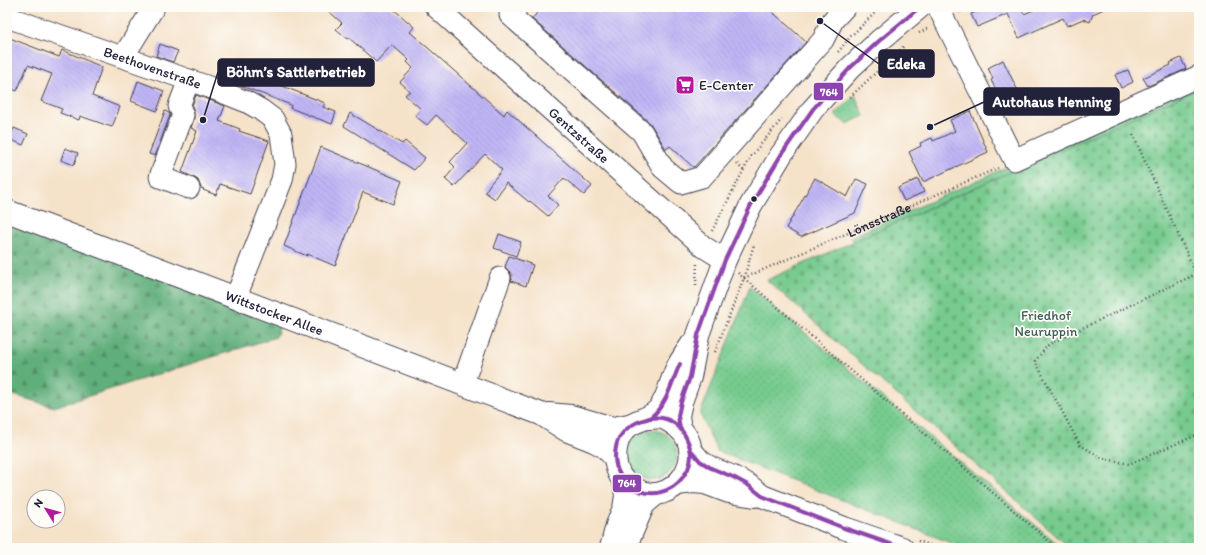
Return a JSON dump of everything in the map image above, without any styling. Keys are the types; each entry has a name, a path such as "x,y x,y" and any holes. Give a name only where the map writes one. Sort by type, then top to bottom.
{"main road":[{"path":"680,429 678,416 681,402 690,377 698,335 725,260 751,205 781,155 813,109 850,68 879,41 920,7"},
{"name":"Wittstocker Allee","path":"7,211 541,414"},
{"path":"611,548 617,525 624,508 626,496 624,481 618,470 615,458 616,446 620,436 659,408 667,396 680,363 698,335"},
{"path":"541,414 572,416 613,428 663,418 670,421 680,429 688,442 690,449 690,463 686,474 677,484 656,494 644,494 624,481"},
{"path":"541,414 566,430 605,447 615,458"},
{"path":"690,449 700,461 711,468 748,485 762,496 844,528 907,543"},
{"path":"677,484 694,482 705,483 729,492 743,495 762,496"},
{"path":"625,548 644,504 656,494"}],"street":[{"path":"123,57 154,7"},
{"name":"Gentzstraße","path":"436,7 704,247 725,260"},
{"path":"517,7 510,15 642,132 664,168 681,183 702,177 823,40 833,20 845,7"},
{"path":"941,13 1014,160 1199,76"},
{"name":"Beethovenstraße","path":"19,15 123,57 247,102 273,119 281,134 285,164 282,180 236,297"},
{"path":"189,80 179,106 183,115 160,177 189,188"},
{"path":"462,383 500,278"}],"path":[{"path":"774,14 780,7"},
{"path":"916,35 941,13 971,7"},
{"path":"848,100 910,40"},
{"path":"1133,135 1199,280"},
{"name":"Lönsstraße","path":"744,278 1014,160"},
{"path":"713,358 744,278 754,243"},
{"path":"725,260 1057,548"},
{"path":"1196,274 1049,344 1035,361 1080,445 1102,458 1129,464 1199,434"},
{"path":"907,543 939,548"}],"green space":[{"path":"1199,81 1199,88 854,241 851,237"},
{"name":"Friedhof Neuruppin","path":"1199,88 1199,548 1070,548 767,280"},
{"path":"855,95 864,116 847,124 835,115"},
{"path":"7,218 281,323 276,337 54,407 7,393"},
{"path":"750,287 1063,548 964,548 717,451 700,414"},
{"path":"652,430 661,432 672,441 677,455 675,464 666,475 652,480 643,478 632,469 627,455 629,446 638,435"}],"building":[{"path":"324,7 391,7 414,27 410,32 504,115 507,110 592,186 584,195 564,178 548,196 558,205 548,216 506,183 495,199 485,192 502,170 485,154 454,187 445,179 455,167 450,162 467,143 436,115 427,125 415,116 421,109 405,95 410,91 400,82 413,68 407,62 409,60 392,45 376,62 348,37 348,39 336,29 342,23"},
{"name":"E-Center","path":"542,7 767,7 806,42 693,167 670,146 666,149 650,123 532,19"},
{"path":"987,7 1025,7 1022,9 1024,14 1041,7 1108,7 1093,14 1090,22 1083,19 1067,26 1063,18 1019,38 1008,14 977,27 971,14"},
{"path":"7,37 59,57 62,50 102,67 92,96 120,107 112,127 80,116 79,120 60,113 62,109 41,101 52,74 28,65 17,91 7,87"},
{"path":"160,44 178,51 173,62 156,56"},
{"path":"1181,58 1186,69 1148,86 1143,78 1171,65 1170,63"},
{"path":"1003,60 1017,89 1020,90 1016,102 1012,101 1003,105 991,80 993,79 988,68"},
{"path":"226,65 325,103 323,107 336,112 332,124 290,108 291,105 221,78"},
{"path":"1128,70 1133,82 1121,88 1115,75"},
{"path":"138,81 164,91 157,111 131,101"},
{"path":"196,95 225,106 219,121 240,129 239,131 269,141 250,194 220,184 216,195 203,190 204,189 201,188 198,180 182,172 197,131 191,128 194,119 194,111 192,106"},
{"path":"165,111 170,115 155,156 149,154"},
{"path":"970,111 988,152 923,182 909,152 921,146 920,143 932,138 933,141 955,131 950,120"},
{"path":"350,113 402,144 405,141 425,158 414,170 344,126"},
{"path":"14,128 28,134 23,145 9,139"},
{"path":"321,147 402,181 393,204 363,192 335,266 284,246"},
{"path":"65,148 78,153 74,165 61,160"},
{"path":"815,178 847,197 856,179 868,184 855,213 801,237 786,228"},
{"path":"918,179 924,192 904,201 898,188"},
{"path":"499,234 521,242 516,256 494,248"},
{"path":"509,256 533,265 526,286 511,281 512,275 505,267"}],"transit line":[{"name":"764","path":"680,429 678,416 681,402 690,377 698,335 725,260 751,205 781,155 813,109 850,68 879,41 920,7"},
{"name":"764","path":"650,418 662,418 676,425 686,438 691,454 688,469 678,483 666,490 653,493 640,491 629,485 620,476 616,463 616,447 624,431 636,423 651,417 657,411 665,399 680,364"},
{"name":"764","path":"690,449 700,461 711,468 748,485 762,496 844,528 902,548"}],"place":[{"name":"Edeka","path":"820,21"},
{"name":"E-Center","path":"685,85"},
{"name":"Böhm’s Sattlerbetrieb","path":"203,120"},
{"name":"Autohaus Henning","path":"930,127"}]}
